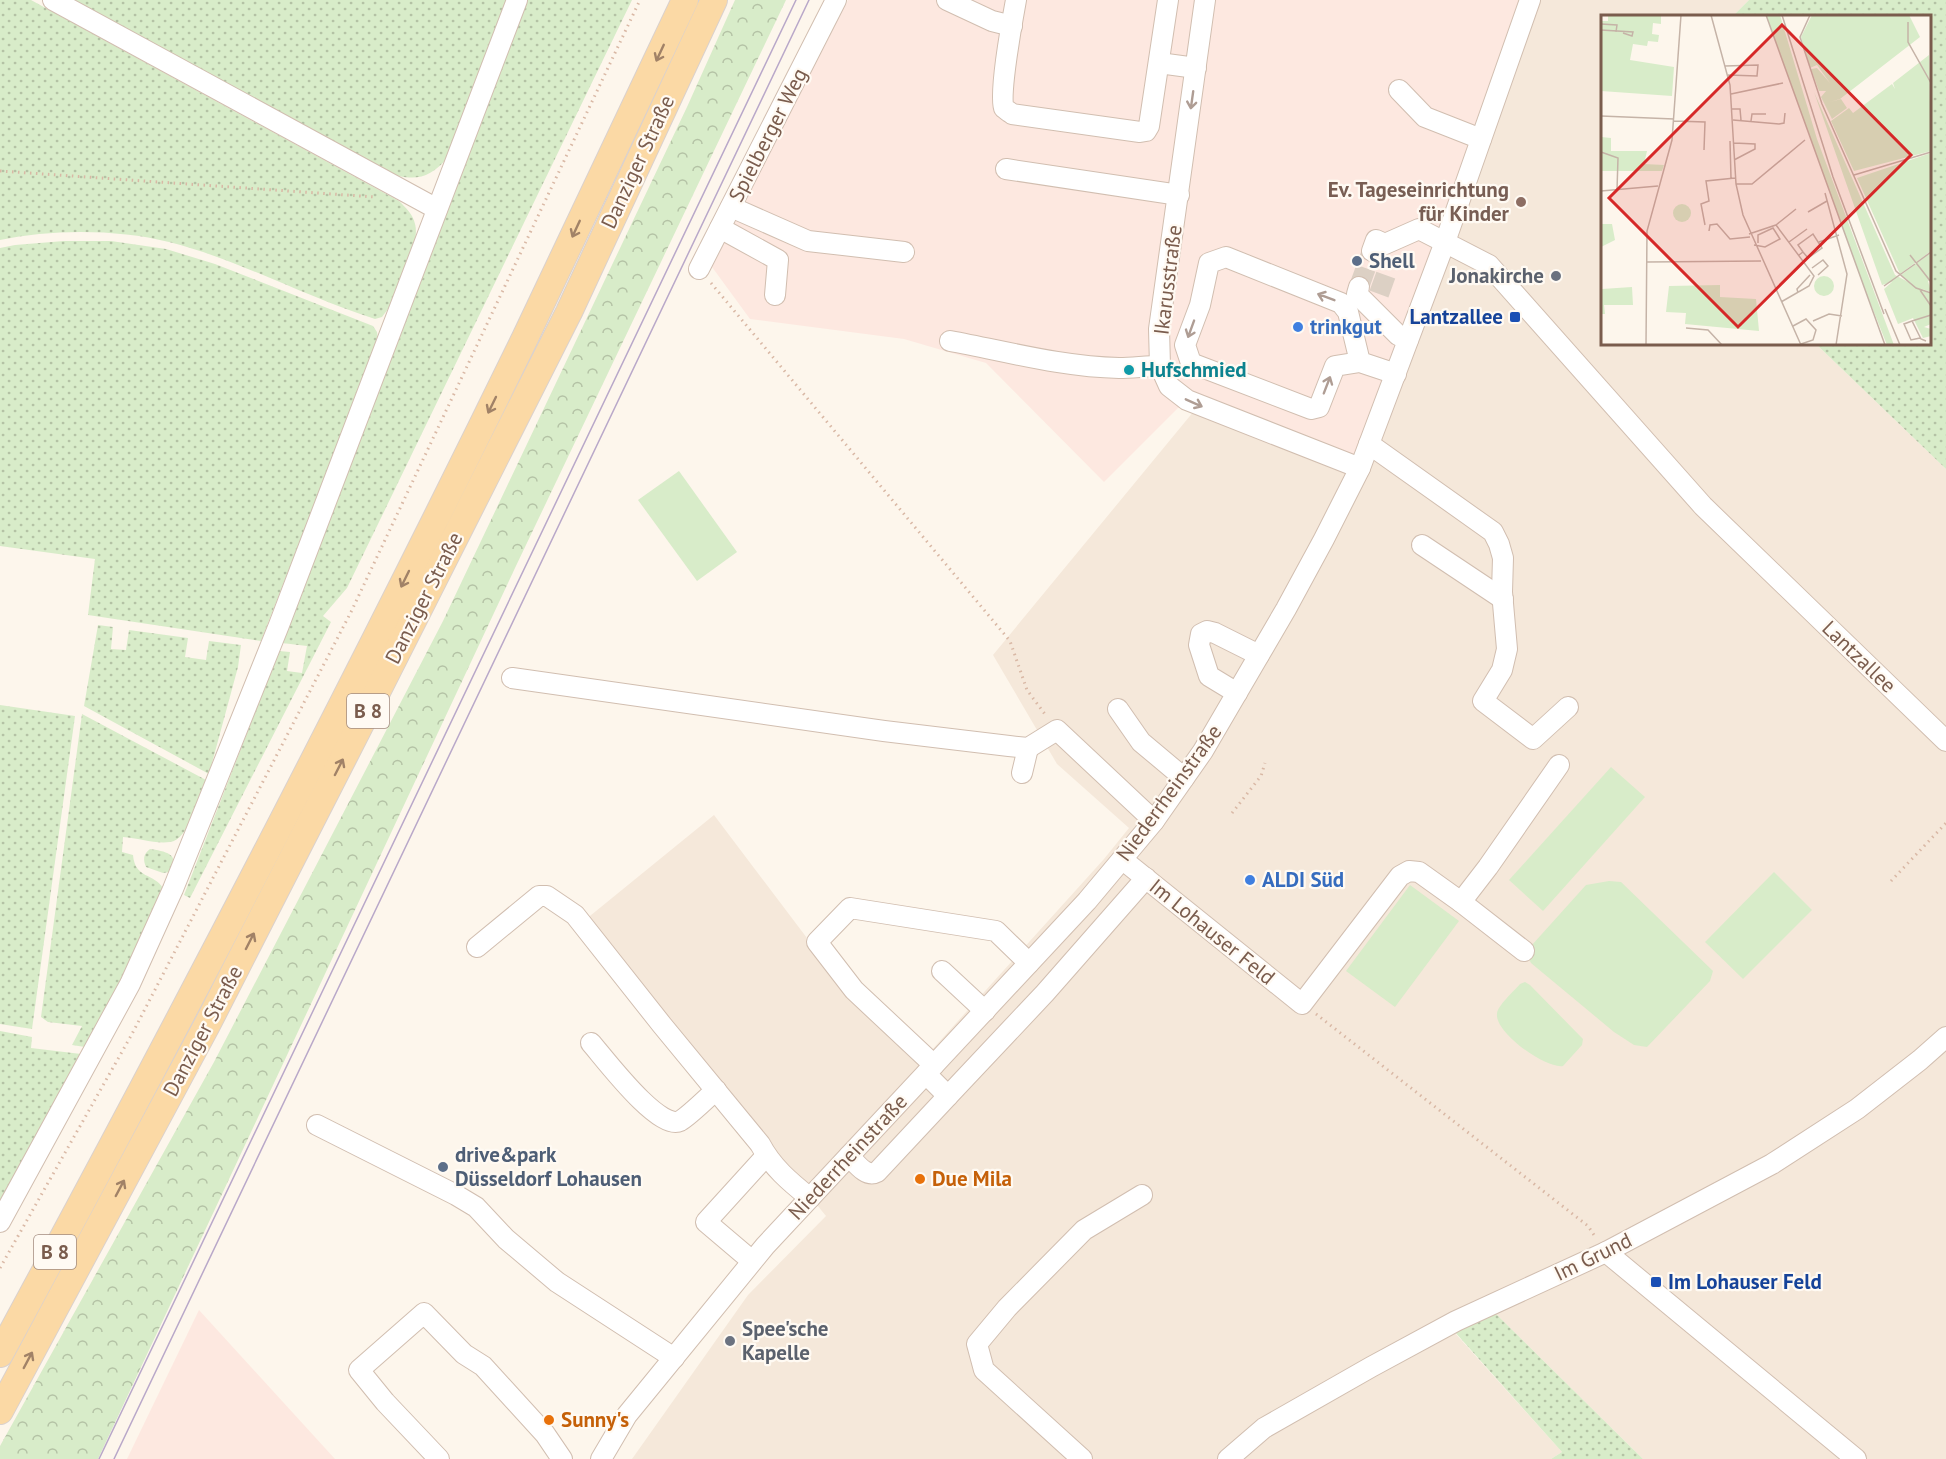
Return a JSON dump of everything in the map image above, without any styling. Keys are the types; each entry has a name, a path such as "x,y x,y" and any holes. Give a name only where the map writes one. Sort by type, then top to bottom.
{"main road":[{"name":"Danziger Straße","path":"0,1354 111,1151 354,681 526,336 685,0"},
{"name":"Danziger Straße","path":"0,1411 207,1025 372,702 568,312 714,0"}],"street":[{"path":"53,0 437,209"},
{"path":"0,1221 130,984 173,889 275,636 517,0"},
{"name":"Spielberger Weg","path":"699,269 836,0"},
{"path":"947,0 992,21 1012,26"},
{"path":"1016,0 1002,101 1004,108 1012,114 1140,132 1146,131 1149,126 1168,0"},
{"name":"Ikarusstraße","path":"1205,0 1160,329 1160,366 1168,386 1187,400 1360,468"},
{"name":"Niederrheinstraße","path":"602,1459 627,1415 752,1262 1087,901 1154,821 1203,751 1324,539 1360,468 1445,242 1530,0"},
{"path":"1159,63 1196,68"},
{"path":"1399,90 1425,117 1481,139"},
{"path":"1006,169 1179,195"},
{"path":"731,207 808,241 904,252"},
{"path":"720,228 778,260 775,295"},
{"name":"Lantzallee","path":"1386,249 1419,229 1489,265 1703,506 1946,741"},
{"path":"1360,362 1348,312 1341,303 1226,257 1209,263 1200,305 1185,345 1191,363 1311,409 1319,407 1335,366 1360,362 1396,374"},
{"path":"1369,297 1398,335 1408,340"},
{"path":"950,341 1085,365 1118,368 1160,366"},
{"path":"1369,444 1492,532 1499,544 1503,558 1503,600 1507,649 1502,670 1483,701 1533,739 1569,707"},
{"path":"1422,545 1503,600"},
{"path":"1237,693 1209,676 1199,645 1201,634 1215,633 1259,655"},
{"path":"512,678 884,731 1028,748 1057,730 1154,821"},
{"path":"1118,709 1141,742 1184,778"},
{"path":"1023,773 1028,748"},
{"path":"1461,902 1488,867 1558,765"},
{"name":"Im Lohauser Feld","path":"1122,860 1302,1004"},
{"path":"1302,1004 1400,876 1409,871 1419,872 1480,915 1524,951"},
{"path":"849,1156 868,1174 873,1175 990,1053 1146,878"},
{"path":"477,947 538,896 547,896 574,915 760,1144 766,1156 781,1174 810,1198"},
{"path":"1087,901 1108,922"},
{"path":"948,1096 930,1070 854,990 817,942 850,908 996,931 1045,993"},
{"path":"942,971 985,1011"},
{"path":"966,1031 990,1053"},
{"name":"Im Grund","path":"1228,1459 1264,1428 1371,1366 1456,1321 1606,1252 1772,1164 1857,1110 1946,1037"},
{"path":"591,1043 652,1112 669,1122 679,1121 716,1090"},
{"path":"317,1125 476,1207 506,1239 557,1282 674,1358"},
{"path":"752,1262 706,1222 766,1156"},
{"path":"1082,1459 984,1370 977,1344 1007,1308 1084,1230 1142,1195"},
{"path":"1606,1252 1856,1459"},
{"path":"439,1459 385,1402 359,1370 424,1314 464,1354 483,1366 545,1434 562,1459"}],"path":[{"path":"0,1268 132,1034 351,612 640,0"},
{"path":"0,171 380,197"},
{"path":"699,269 1010,641 1027,690 1057,730"},
{"path":"1232,813 1262,776 1265,763"},
{"path":"1892,881 1946,823"},
{"path":"1302,1004 1588,1226 1606,1252"}],"shaded area":[{"path":"848,0 1519,0 1357,460 1219,410 1178,408 1104,482 986,363 904,339 750,319 712,267"},
{"path":"1536,0 1749,0 1734,15 1601,15 1601,345 1817,345 1946,469 1946,1459 1643,1459 1494,1312 1454,1332 1562,1452 1551,1459 632,1459 748,1295 826,1216 585,920 714,815 850,995 921,1062 1104,859 1129,828 1057,764 993,655 1194,411 1365,477"},
{"path":"199,1310 335,1459 127,1459"}],"green space":[{"path":"0,0 31,0 399,201 414,220 415,243 402,279 382,317 375,319 349,310 247,268 169,242 128,235 84,232 20,236 0,240"},
{"path":"70,0 509,0 448,157 434,171 412,178 384,172"},
{"path":"525,0 632,0 347,588 323,616 331,622 190,898 184,895 279,651 290,652 287,671 302,673 307,646 282,643"},
{"path":"735,0 786,0 515,568 98,1459 0,1459 0,1446 214,1062 443,621 687,107"},
{"path":"1749,0 1946,0 1946,469 1817,345 1931,345 1931,15 1734,15"},
{"path":"64,241 111,241 166,249 215,264 373,326 377,332 378,340 261,641 88,615 95,559 0,546 0,248"},
{"path":"679,471 737,552 697,581 638,500"},
{"path":"98,625 113,627 111,649 126,650 129,630 188,638 185,657 206,660 209,641 241,645 238,667 209,774 84,706"},
{"path":"0,705 75,716 32,1029 0,1024"},
{"path":"82,714 206,780 188,826 177,839 170,842 158,842 123,837 122,852 133,855 137,868 163,888 120,981 85,1047 72,1045 82,1026 48,1022 41,1017"},
{"path":"1611,767 1645,797 1543,911 1509,880"},
{"path":"150,849 170,854 173,861 169,872 163,873 146,867 144,857"},
{"path":"1774,872 1812,910 1743,979 1705,942"},
{"path":"1609,881 1621,882 1713,971 1710,981 1647,1047 1634,1045 1614,1032 1529,959 1532,945 1586,885"},
{"path":"1410,885 1459,921 1395,1007 1346,971"},
{"path":"1525,982 1583,1039 1582,1045 1563,1066 1545,1062 1534,1056 1513,1040 1499,1022 1497,1014 1500,1007 1520,984"},
{"path":"0,1031 32,1037 31,1048 81,1054 0,1202"},
{"path":"1494,1312 1643,1459 1551,1459 1562,1452 1454,1331"}],"tunnel":[{"path":"1359,287 1372,251"},
{"path":"1379,294 1392,258"}],"tram line":[{"path":"99,1459 796,0"},
{"path":"114,1459 809,0"}],"place":[{"name":"Ev. Tageseinrichtung für Kinder","path":"1521,202"},
{"name":"Shell","path":"1357,261"},
{"name":"Jonakirche","path":"1556,276"},
{"name":"Lantzallee","path":"1515,317"},
{"name":"trinkgut","path":"1298,327"},
{"name":"Hufschmied","path":"1129,370"},
{"name":"ALDI Süd","path":"1250,880"},
{"name":"drive&park Düsseldorf Lohausen","path":"443,1167"},
{"name":"Due Mila","path":"920,1179"},
{"name":"Im Lohauser Feld","path":"1656,1282"},
{"name":"Spee'sche Kapelle","path":"730,1341"},
{"name":"Sunny's","path":"549,1420"}]}
